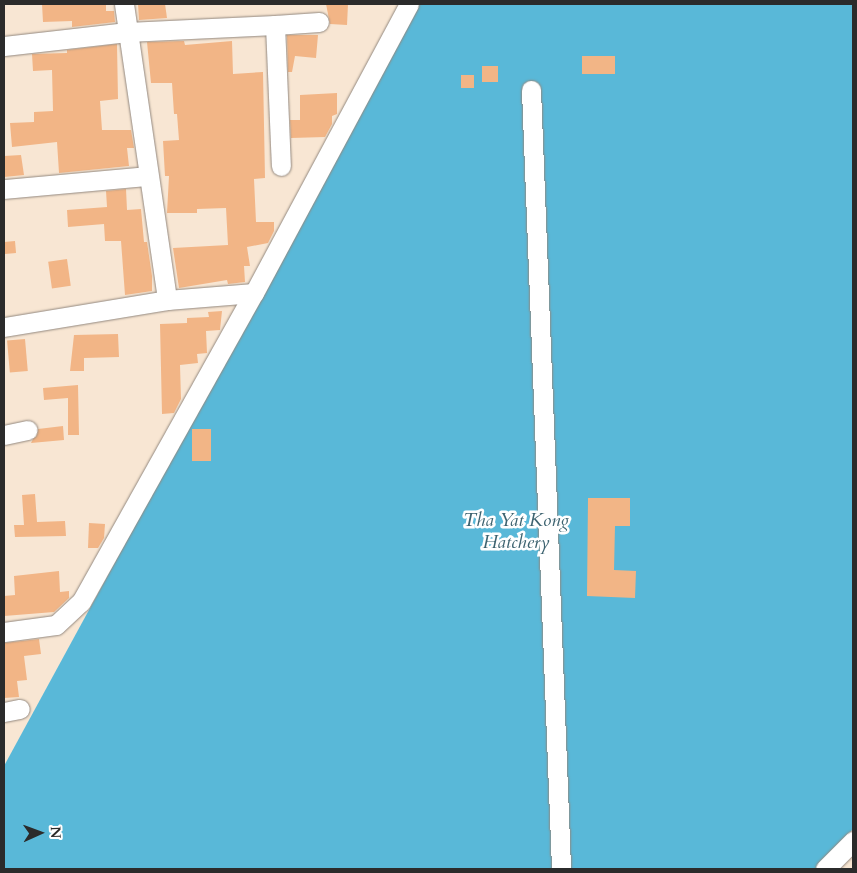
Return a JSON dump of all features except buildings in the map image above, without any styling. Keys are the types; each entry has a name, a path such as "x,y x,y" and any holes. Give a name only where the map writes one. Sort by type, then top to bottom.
{"street":[{"path":"124,4 146,176 167,300"},
{"path":"4,632 56,625 81,602 254,293 409,4"},
{"path":"4,46 127,32 320,22"},
{"path":"275,25 281,166"},
{"path":"531,90 561,869"},
{"path":"4,189 146,176"},
{"path":"4,327 167,300 254,293"},
{"path":"4,436 27,430"},
{"path":"825,869 853,841"}],"water":[{"name":"Tha Yat Kong Hatchery","path":"419,4 853,4 853,829 817,869 4,869 4,766"}]}
